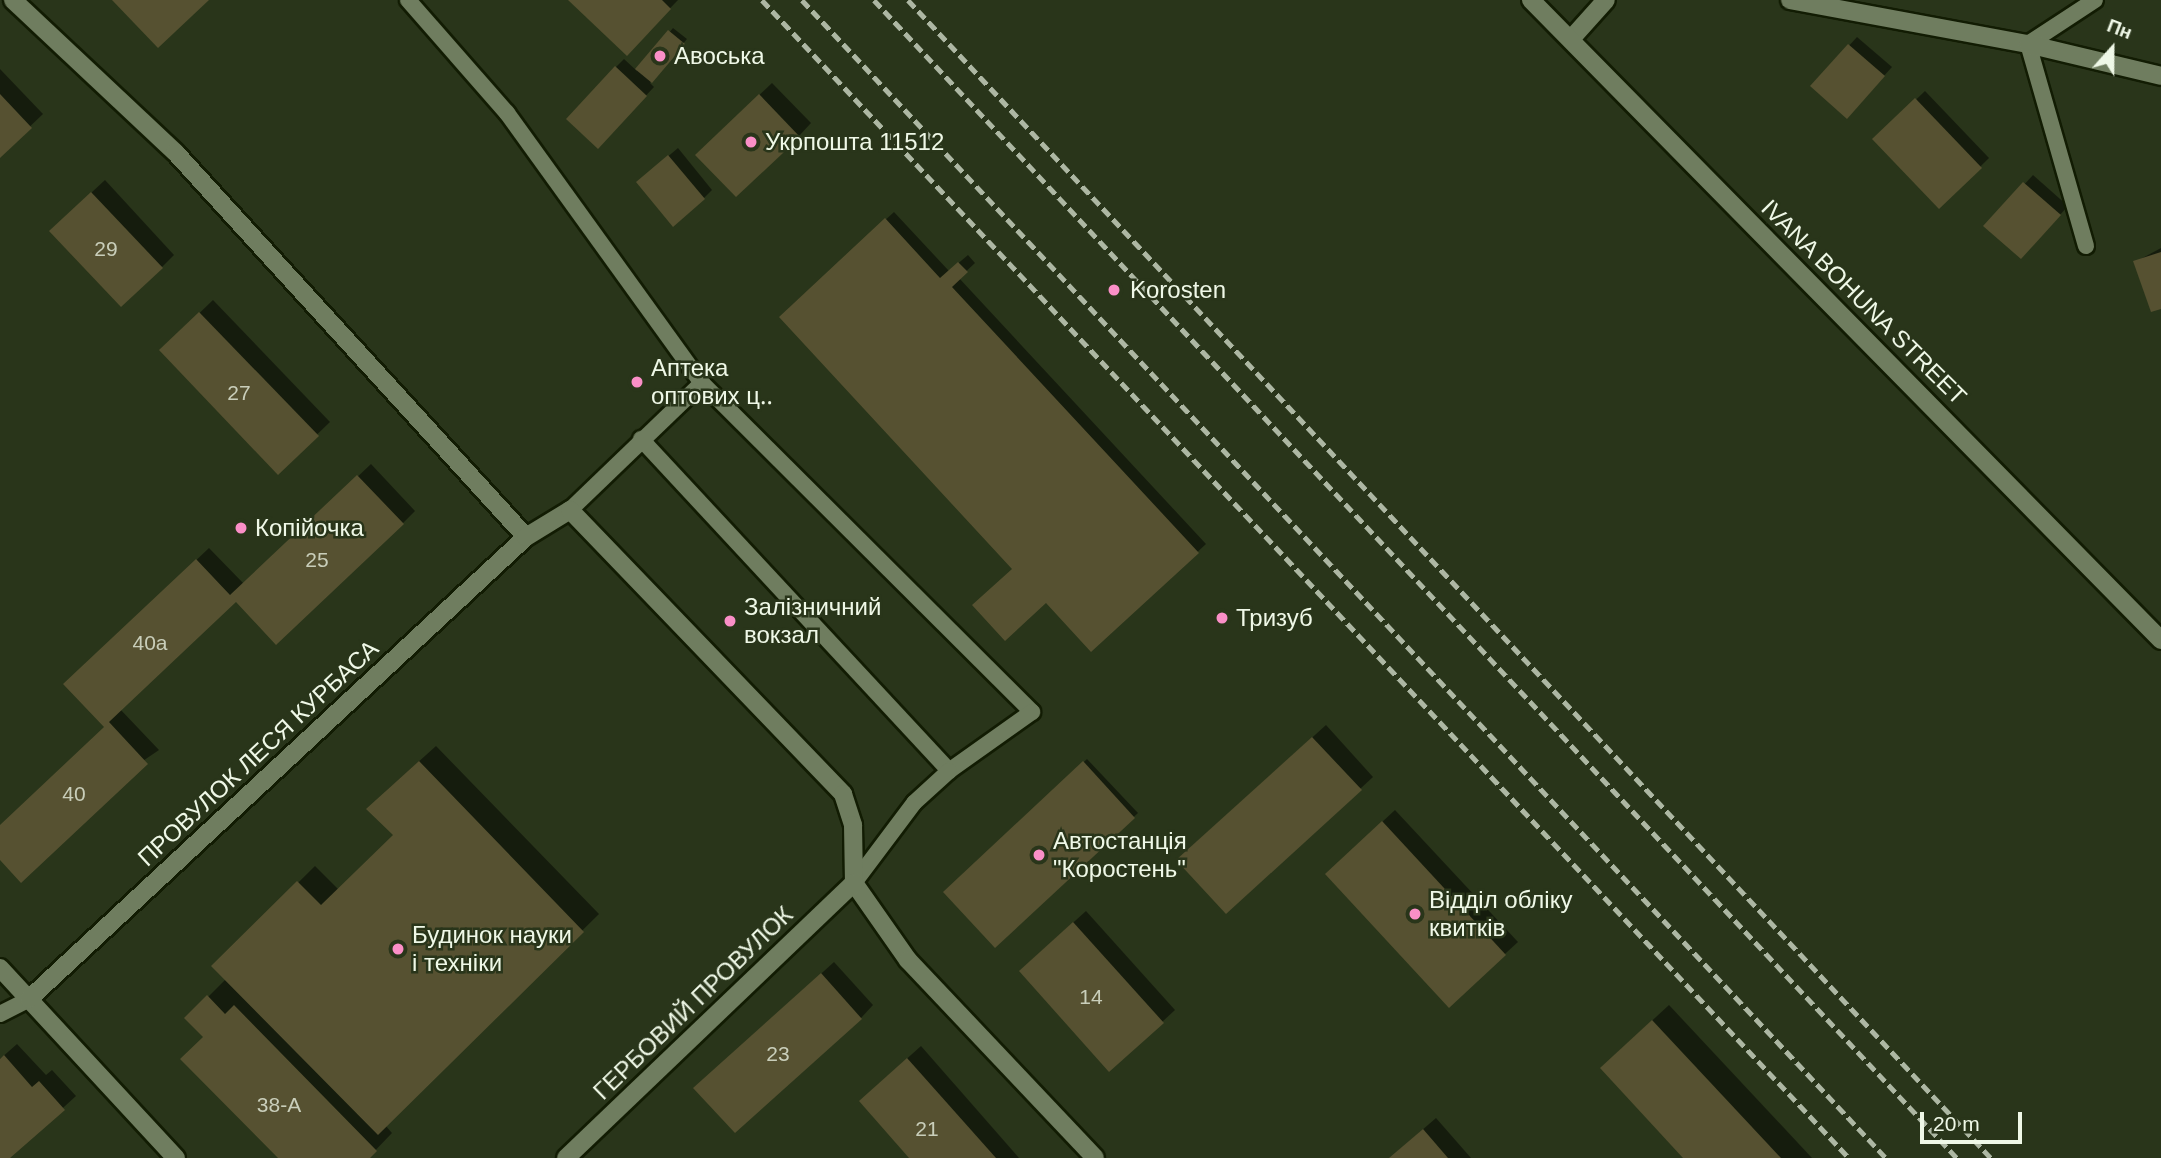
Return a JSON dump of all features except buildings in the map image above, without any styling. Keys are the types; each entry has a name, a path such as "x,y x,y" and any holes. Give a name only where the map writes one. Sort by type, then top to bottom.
{"street":[{"path":"13,0 175,152 526,537"},
{"name":"IVANA BOHUNA STREET","path":"1531,0 2158,630"},
{"path":"1571,39 1606,0"},
{"path":"1790,0 2028,44 2161,76"},
{"path":"570,510 843,794 853,825 854,883 908,960 1095,1158"},
{"name":"ПРОВУЛОК ЛЕСЯ КУРБАСА","path":"29,999 526,537 570,510"},
{"name":"ГЕРБОВИЙ ПРОВУЛОК","path":"566,1158 854,883"},
{"path":"0,968 176,1158"}],"lane":[{"path":"408,0 507,113 702,383 1032,712 949,771 914,803 854,883"},
{"path":"2086,246 2028,44 2095,0"},
{"path":"570,510 702,383"},
{"path":"641,439 949,771"},
{"name":"ПРОВУЛОК ЛЕСЯ КУРБАСА","path":"0,1014 29,999"}],"railway":[{"path":"762,0 1849,1158"},
{"path":"802,0 1886,1158"},
{"path":"874,0 1957,1158"},
{"path":"908,0 1991,1158"}],"place":[{"name":"Авоська","path":"660,56"},
{"name":"Укрпошта 11512","path":"751,142"},
{"name":"Korosten","path":"1114,290"},
{"name":"Аптека оптових ц‥","path":"637,382"},
{"name":"Копійочка","path":"241,528"},
{"name":"Тризуб","path":"1222,618"},
{"name":"Залізничний вокзал","path":"730,621"},
{"name":"Автостанція \"Коростень\"","path":"1039,855"},
{"name":"Відділ обліку квитків","path":"1415,914"},
{"name":"Будинок науки і техніки","path":"398,949"}]}
